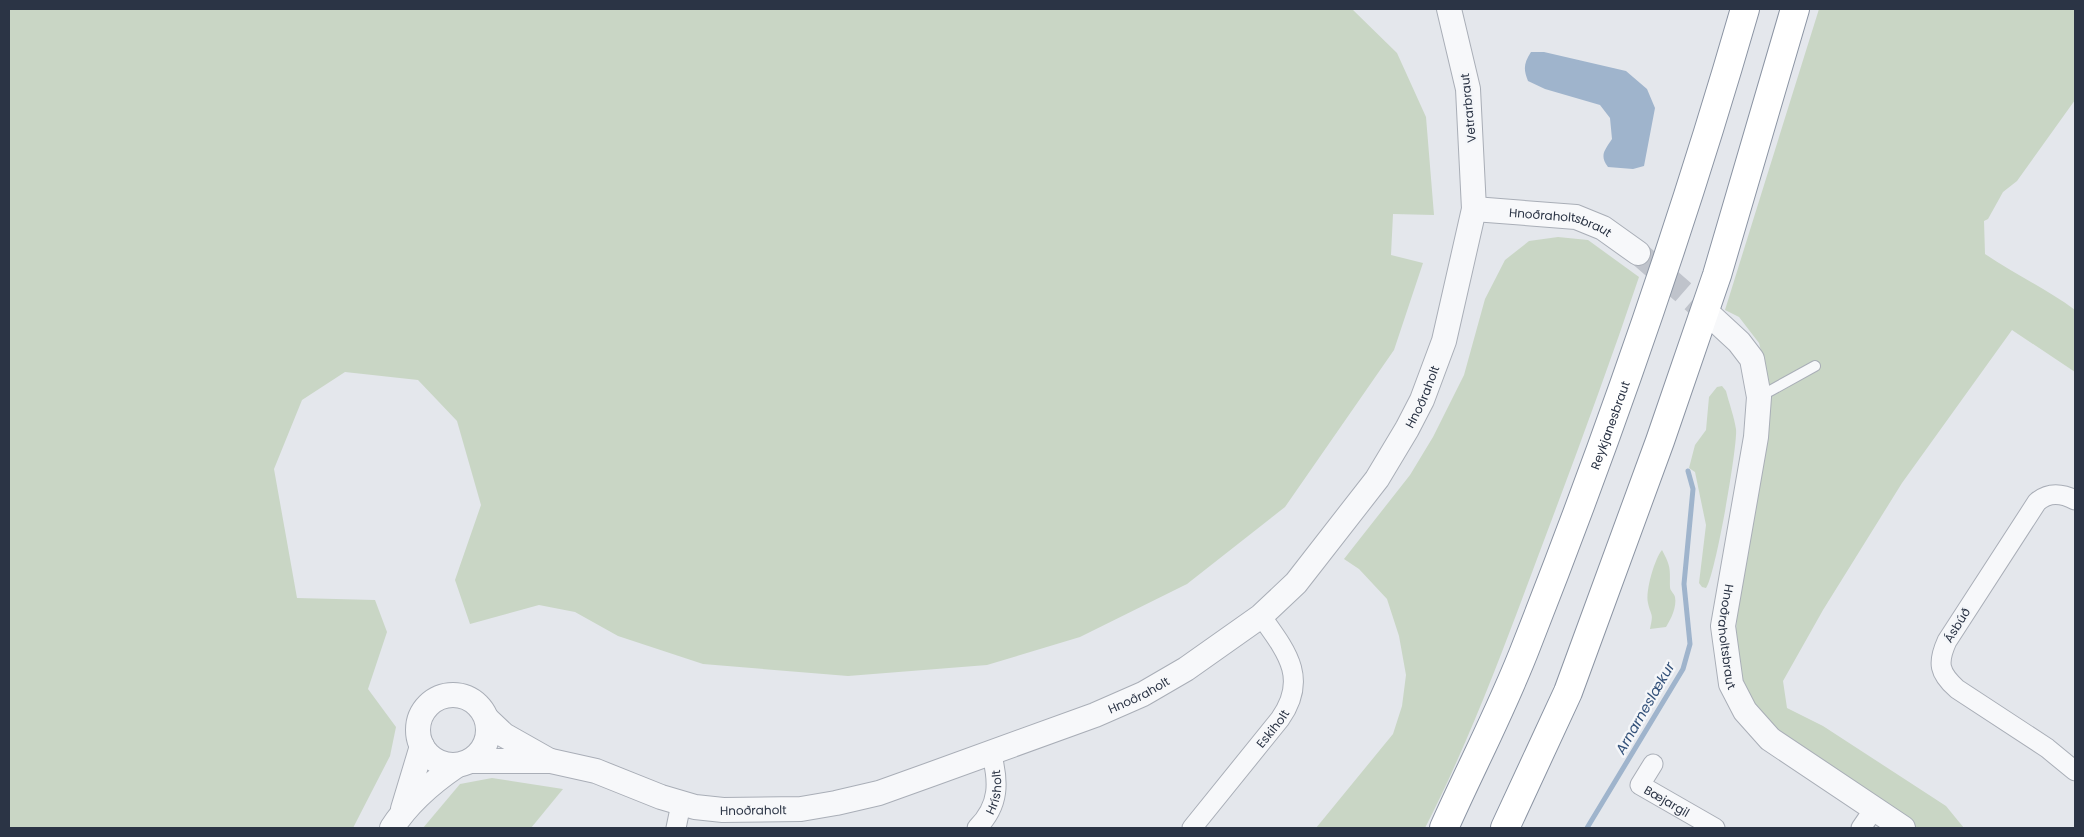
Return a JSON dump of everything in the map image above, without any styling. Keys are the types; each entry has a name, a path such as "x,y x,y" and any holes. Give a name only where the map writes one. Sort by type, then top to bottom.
{"highway":[{"name":"Reykjanesbraut","path":"1444,828 1527,646 1583,503 1684,209 1745,9"},
{"path":"1505,828 1568,692 1660,441 1717,275 1795,9"}],"street":[{"name":"Vetrarbraut","path":"1449,9 1468,89 1474,209"},
{"name":"Hnoðraholtsbraut","path":"1474,209 1576,217 1604,228 1638,253"},
{"name":"Hnoðraholt","path":"464,764 551,762 596,771 681,804 723,810 801,809 878,792 1095,715 1143,694 1186,669 1261,616 1296,583 1377,480 1422,400 1444,341 1474,209"},
{"name":"Hnoðraholtsbraut","path":"1713,318 1739,342 1752,359 1759,398 1756,437 1724,620 1725,654 1731,684 1745,711 1770,739 1903,828"},
{"name":"Ásbúð","path":"2075,500 2067,496 2050,494 2037,502 1947,641 1941,663 1944,677 1956,689 2047,748 2075,771"},
{"name":"Eskiholt","path":"1192,828 1280,719 1291,701 1293,669 1285,649 1261,616"},
{"path":"397,820 441,776 464,764 479,755 488,738 487,719 481,708 467,698 450,695 442,697 429,705 420,720 418,737 422,746 436,761 464,764"},
{"name":"Hnoðraholt","path":"487,719 504,735 551,762"},
{"path":"397,820 422,746"},
{"name":"Hrísholt","path":"977,828 992,810 997,795 997,772 991,752"},
{"name":"Bæjargil","path":"1653,764 1640,786 1715,828"},
{"path":"676,828 681,804"},
{"path":"1861,828 1874,808"}],"lane":[{"path":"1759,398 1815,366"}],"green space":[{"path":"9,9 1352,9 1397,53 1426,117 1434,215 1393,214 1391,255 1423,263 1394,350 1285,507 1187,584 1080,637 987,665 848,676 703,664 618,636 575,612 539,605 470,624 455,580 481,505 457,421 418,380 345,372 302,400 274,469 297,598 375,600 387,632 368,689 396,727 390,756 353,828 9,828"},
{"path":"1819,9 2075,9 2075,100 2017,181 2003,192 1988,219 1984,221 1985,254 2075,310 2075,372 2012,330 1902,483 1823,610 1783,681 1787,708 1823,726 1946,806 1964,828 1914,828 1771,731 1736,681 1734,650 1739,597 1767,419 1767,374 1759,343 1739,317 1725,310"},
{"path":"1558,237 1588,240 1639,277 1576,454 1485,695 1425,828 1316,828 1393,734 1402,706 1406,675 1399,636 1387,599 1359,569 1344,559 1410,475 1433,437 1464,375 1485,299 1505,260 1529,241"},
{"path":"1722,386 1726,391 1734,419 1736,440 1720,537 1715,561 1706,588 1702,587 1699,583 1706,525 1695,472 1689,468 1695,445 1706,430 1709,397 1717,387"},
{"path":"1662,550 1669,568 1670,588 1675,597 1675,605 1672,617 1666,627 1650,629 1652,617 1647,598 1649,583"},
{"path":"492,778 563,789 531,828 423,828 460,784"}],"water":[{"path":"1531,52 1544,52 1626,71 1647,89 1655,108 1644,166 1633,169 1608,167 1603,156 1612,139 1610,118 1600,105 1545,89 1528,81 1525,66"}],"waterway":[{"name":"Arnarneslækur","path":"1587,828 1683,669 1690,644 1684,584 1693,489 1688,471"}],"tunnel":[{"path":"1638,253 1713,318"}]}
